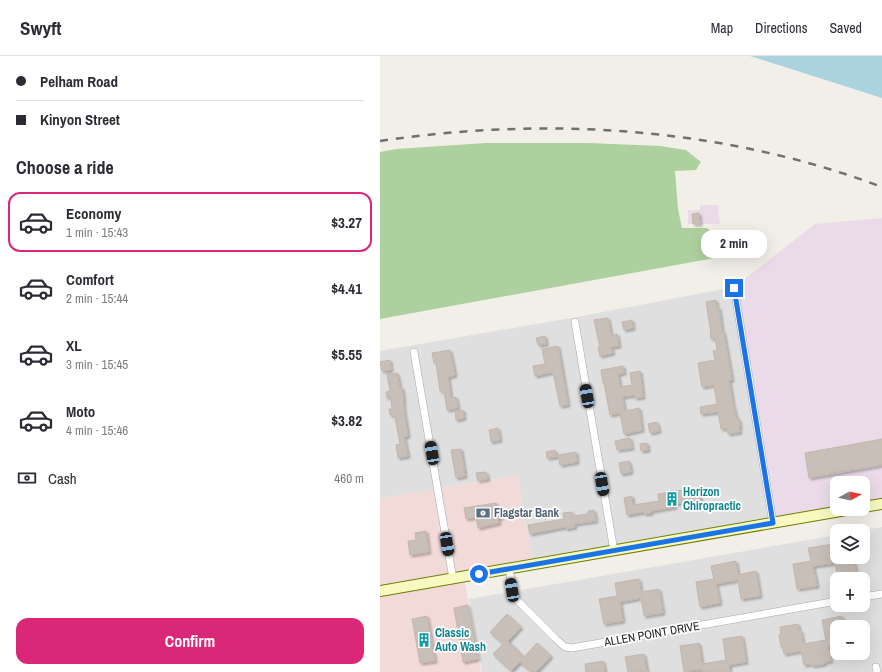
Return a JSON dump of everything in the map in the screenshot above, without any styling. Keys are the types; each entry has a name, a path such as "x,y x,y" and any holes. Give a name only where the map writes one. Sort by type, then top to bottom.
{"main road":[{"path":"870,506 882,504"},
{"path":"380,591 830,513"}],"street":[{"path":"734,288 773,523"},
{"path":"575,322 614,551"},
{"path":"414,352 453,579"},
{"name":"ALLEN POINT DRIVE","path":"509,569 514,597 565,647 572,648 830,602"},
{"path":"870,596 882,594"}],"shaded area":[{"path":"700,205 718,205 720,224 688,224 688,210 700,210"},
{"path":"882,218 882,504 870,506 870,476 830,476 830,511 773,523 734,287 815,224"},
{"path":"734,287 773,523 533,564 517,475 380,499 380,351 577,317"},
{"path":"517,475 533,564 464,577 481,672 380,672 380,499"},
{"path":"882,527 882,672 482,672 469,599 830,536 830,564 870,564 870,529"}],"green space":[{"path":"486,143 589,143 660,146 686,150 701,162 696,170 675,171 678,209 682,228 707,228 716,236 720,257 380,319 380,152 396,149"}],"water":[{"path":"750,56 882,56 882,98"}],"building":[{"path":"699,213 700,224 693,224 692,214"},
{"path":"716,300 717,308 719,308 732,380 729,380 733,405 737,419 739,419 740,427 740,432 728,434 727,428 721,429 718,412 701,414 700,407 717,404 714,385 702,387 698,363 715,360 713,351 717,350 715,338 711,339 706,302"},
{"path":"608,318 611,335 617,334 619,346 611,347 613,353 600,356 598,347 600,347 594,320"},
{"path":"632,320 633,328 624,330 622,322"},
{"path":"545,336 546,344 538,345 536,338"},
{"path":"558,346 568,405 560,406 553,372 535,376 533,366 545,364 542,349"},
{"path":"450,350 455,375 448,377 451,398 456,397 458,408 447,410 444,391 440,391 436,363 434,363 432,353"},
{"path":"390,360 391,370 382,371 380,362"},
{"path":"623,366 624,373 618,374 620,387 632,385 630,373 640,371 643,397 635,398 634,395 622,397 625,411 639,408 642,430 624,434 620,413 610,415 601,370"},
{"path":"397,373 400,388 402,388 408,436 404,437 408,456 398,458 396,445 400,444 395,417 390,415 389,409 392,409 391,397 387,398 386,392 390,391 387,374"},
{"path":"463,410 464,418 456,420 455,411"},
{"path":"657,422 659,431 650,433 648,424"},
{"path":"498,428 500,440 491,442 489,430"},
{"path":"630,438 632,448 617,450 615,441"},
{"path":"882,439 882,465 809,478 805,453"},
{"path":"647,443 648,450 641,451 640,444"},
{"path":"461,449 465,476 456,478 451,450"},
{"path":"555,450 556,457 547,458 546,452"},
{"path":"576,452 577,462 560,465 558,455"},
{"path":"629,461 631,472 621,474 619,463"},
{"path":"486,472 488,479 478,481 476,473"},
{"path":"683,490 687,491 688,494 699,492 702,507 691,507 690,502 674,504 675,507 651,511 651,513 644,514 644,512 627,515 624,498 632,496 633,505 659,501 658,494"},
{"name":"Flagstar Bank","path":"496,503 497,507 499,507 501,518 498,518 499,523 478,528 476,517 466,519 464,508"},
{"path":"594,510 596,521 574,524 575,527 566,529 565,527 530,534 528,525 564,519 563,513 572,512 573,516 588,514 588,511"},
{"path":"426,531 429,552 410,555 408,541 416,540 415,533"},
{"path":"830,544 830,564 813,566 817,586 797,589 793,564 811,561 808,548"},
{"path":"736,561 738,575 756,571 760,596 741,599 738,580 716,584 720,603 700,607 696,582 714,579 711,566"},
{"path":"835,564 854,564 856,572 837,572"},
{"path":"639,579 641,592 659,589 663,613 644,616 641,598 620,602 623,621 604,624 599,599 617,596 615,583"},
{"path":"468,605 478,659 463,662 454,608"},
{"path":"507,614 521,627 508,641 524,657 537,643 551,656 536,672 531,672 520,662 511,671 493,654 503,644 490,632"},
{"name":"Classic Auto Wash","path":"427,616 435,661 420,663 412,619"},
{"path":"842,616 842,620 830,620 830,646 828,646 831,661 812,666 811,664 804,665 801,651 784,654 779,635 781,635 780,627 798,624 799,631 801,631 803,644 826,640 822,620"},
{"path":"742,636 746,662 729,665 730,672 703,672 702,669 684,672 680,646 699,643 702,664 726,660 723,639"},
{"path":"644,654 647,672 628,672 625,657"},
{"path":"603,661 605,672 586,672 585,664"}],"railway":[{"path":"380,141 443,133 507,129 570,129 634,132 697,139 760,151 822,167 882,187"}],"place":[{"name":"Horizon Chiropractic","path":"672,499"},
{"name":"Flagstar Bank","path":"483,513"},
{"name":"Classic Auto Wash","path":"424,640"}],"route":[{"path":"479,574 773,523 734,288"}]}
